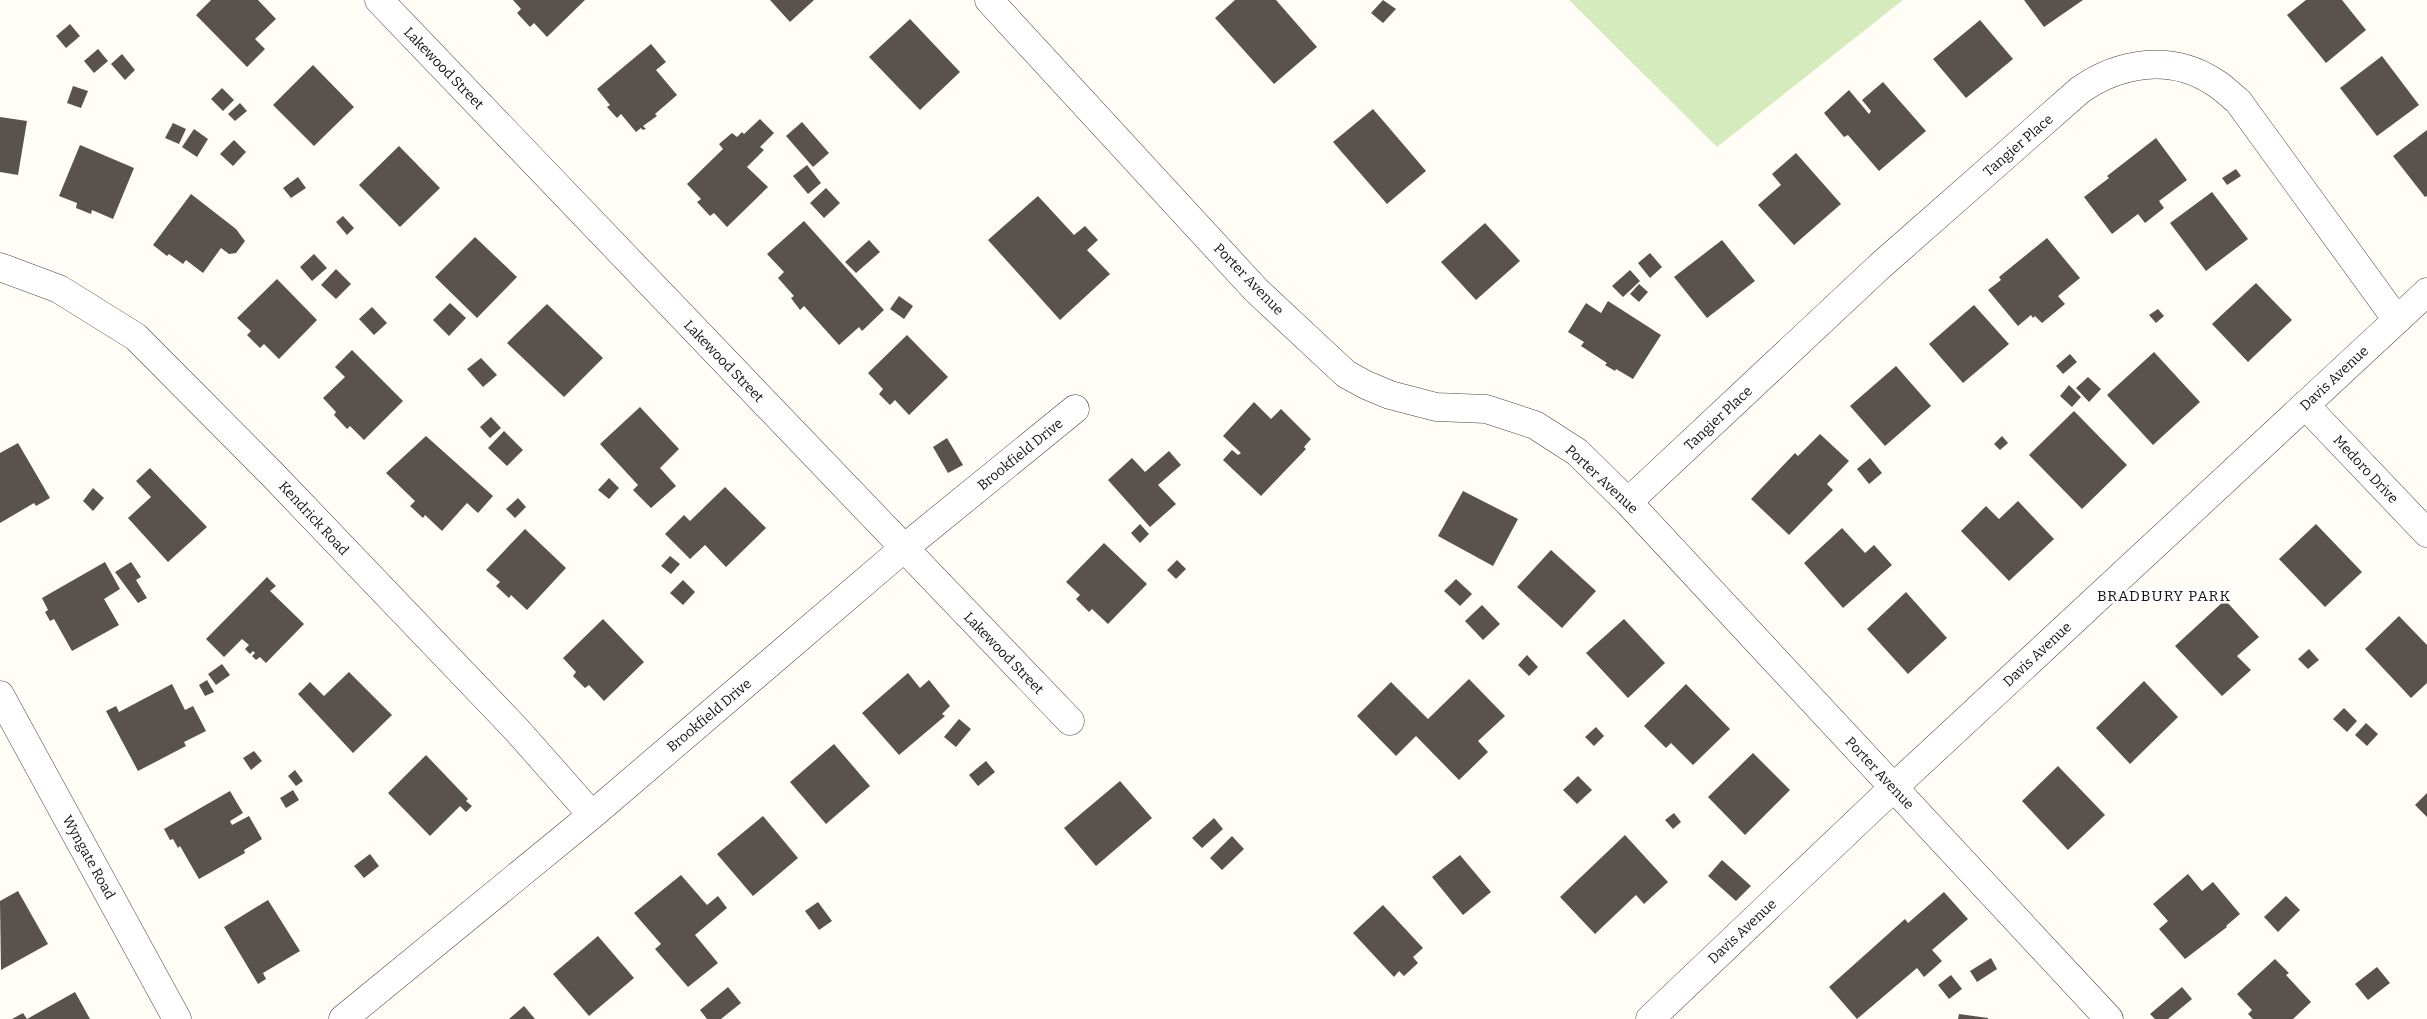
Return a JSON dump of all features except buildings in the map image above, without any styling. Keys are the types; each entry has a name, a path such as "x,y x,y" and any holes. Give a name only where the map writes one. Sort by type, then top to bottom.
{"street":[{"name":"Lakewood Street","path":"379,0 1070,721"},
{"name":"Porter Avenue","path":"990,0 1256,290 1346,374 1390,395 1436,407 1486,409 1535,425 1577,452 1628,502 2109,1019"},
{"name":"Tangier Place","path":"1628,502 1880,266 2080,90 2107,74 2133,66 2167,64 2181,67 2215,82 2238,101 2397,320"},
{"name":"Kendrick Road","path":"0,267 60,289 136,337 273,475 516,729 592,815"},
{"name":"Davis Avenue","path":"1650,1019 1893,788 2427,292"},
{"name":"Medoro Drive","path":"2305,405 2427,533"},
{"name":"Brookfield Drive","path":"342,1019 592,815 904,549 1075,409"},
{"name":"Wyngate Road","path":"0,695 177,1019"}],"green space":[{"path":"1569,0 1903,0 1717,147"}],"district":[{"name":"BRADBURY PARK","path":"2164,596"}]}
